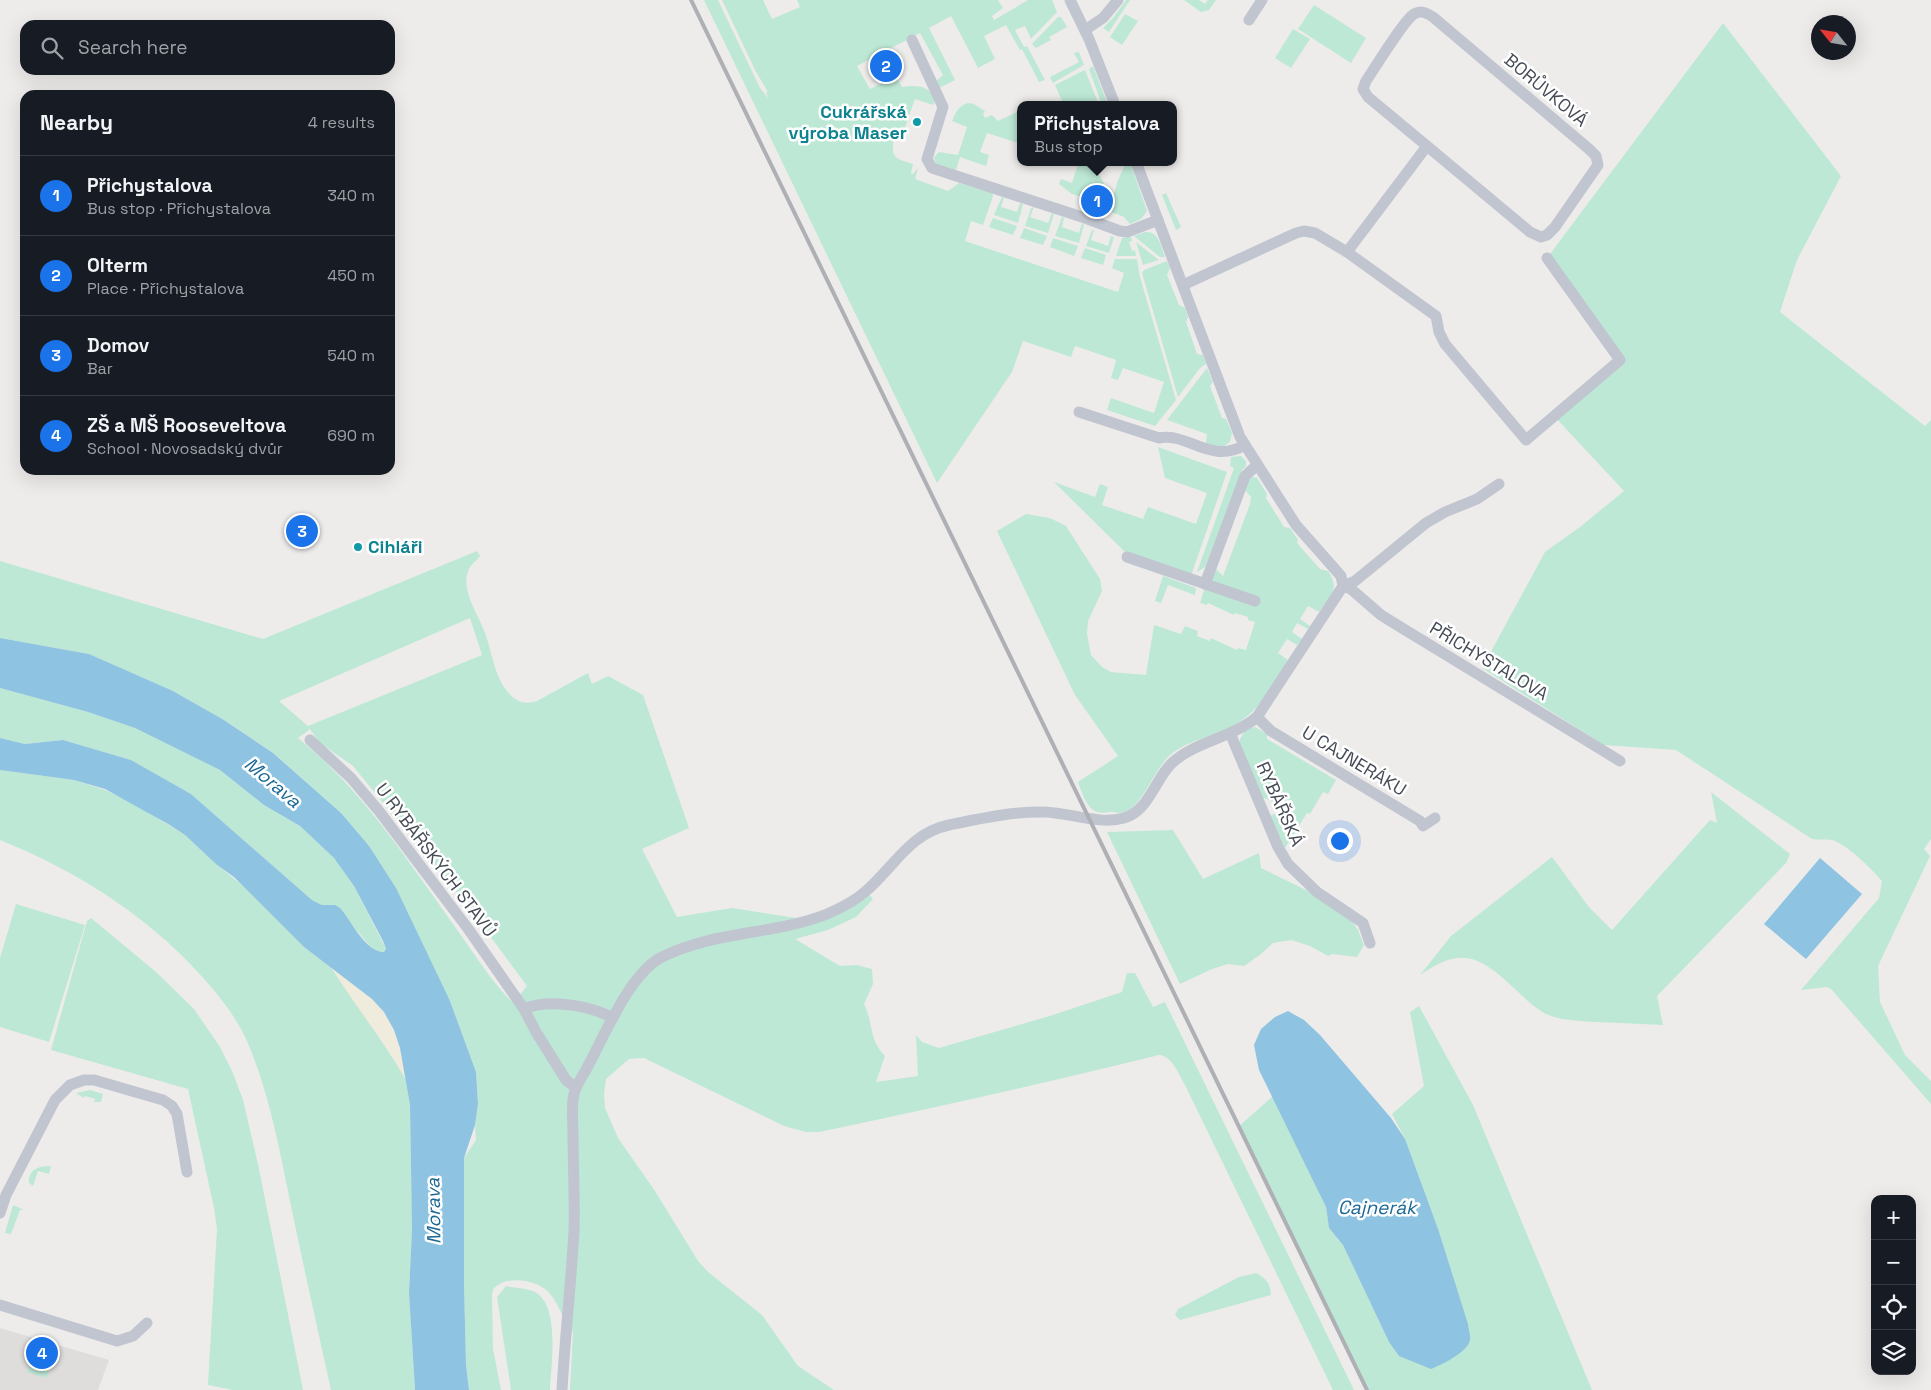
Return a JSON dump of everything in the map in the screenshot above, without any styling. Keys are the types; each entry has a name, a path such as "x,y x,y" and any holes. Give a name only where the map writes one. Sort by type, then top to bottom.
{"street":[{"path":"1070,0 1085,30 1113,101"},
{"path":"1085,30 1104,18 1118,0"},
{"path":"1249,20 1262,0"},
{"name":"BORŮVKOVÁ","path":"1419,12 1432,17 1575,137 1594,154 1598,160 1598,165 1555,227 1547,235 1541,237 1532,234 1426,146 1368,97 1364,89 1366,81 1405,24 1413,14 1419,12"},
{"path":"912,40 943,107 927,159 932,168 1120,231 1127,232 1158,220"},
{"path":"1347,252 1426,146"},
{"name":"PŘICHYSTALOVA","path":"1138,166 1236,426 1245,445 1300,530 1341,576 1343,586 1351,589 1381,615 1620,761"},
{"path":"1183,285 1296,233 1304,231 1315,233 1347,252 1436,316 1439,332 1445,344 1526,440 1620,360 1546,258"},
{"path":"1079,412 1159,438 1167,436 1210,450 1234,451 1245,445"},
{"path":"1206,584 1245,476 1257,465"},
{"path":"562,1390 574,1230 573,1100 576,1088 613,1018 647,966 660,957 682,948 805,922 837,909 866,891 907,847 926,833 952,824 1030,813 1057,813 1104,819 1124,818 1142,806 1159,779 1176,760 1192,750 1230,734 1257,717 1343,586 1357,579 1426,523 1477,499 1499,484"},
{"path":"1127,557 1255,601"},
{"name":"U CAJNERÁKU","path":"1257,717 1271,731 1420,821 1424,826 1435,818"},
{"name":"RYBÁŘSKÁ","path":"1230,734 1278,847 1288,864 1317,892 1347,910 1363,923 1370,943"},
{"name":"U RYBÁŘSKÝCH STAVŮ","path":"310,740 351,778 379,811 469,930 524,1009 566,1080 576,1088"},
{"path":"524,1009 539,1005 567,1005 593,1009 613,1018"},
{"path":"0,1213 6,1195 55,1100 70,1085 84,1080 94,1080 159,1099 172,1106 177,1114 187,1172"},
{"path":"0,1305 117,1341 133,1336 147,1323"}],"shaded area":[{"path":"0,1328 109,1360 98,1390 0,1390"}],"green space":[{"path":"704,0 718,0 760,88 768,98 766,92 768,92 755,70 722,0 763,0 772,19 800,7 797,0 998,0 1003,8 992,16 994,20 1028,0 1052,0 1057,12 1031,39 1025,26 1015,30 1024,47 1027,46 1045,80 1039,82 1022,49 1020,50 1006,25 984,36 995,59 978,68 951,16 929,28 955,80 937,89 936,81 943,75 920,33 857,66 870,89 896,76 902,87 925,88 936,98 933,105 915,99 901,139 894,139 893,150 898,159 913,164 911,173 913,174 918,168 915,179 948,191 959,183 992,193 993,196 983,225 971,221 965,241 1118,292 1124,273 1112,268 1115,259 1137,259 1140,277 1176,400 1155,426 1107,410 1111,398 1154,413 1164,382 1123,368 1118,380 1111,378 1116,360 1075,346 1071,357 1023,341 1012,372 937,483"},
{"path":"1126,0 1130,0 1109,32 1103,28 1113,18"},
{"path":"1184,0 1199,0 1205,4 1208,0 1216,0 1209,10 1201,12"},
{"path":"1314,5 1366,38 1351,63 1298,29"},
{"path":"1125,14 1138,21 1122,45 1110,37"},
{"path":"1058,17 1061,17 1067,27 1049,37 1051,40 1036,48 1032,44"},
{"path":"1723,23 1841,176 1797,260 1780,312 1925,426 1931,420 1931,839 1924,849 1930,856 1878,966 1880,1002 1905,1055 1931,1081 1931,1104 1832,990 1827,987 1801,990 1879,898 1882,881 1866,864 1838,842 1812,839 1676,750 1604,745 1482,668 1545,552 1580,527 1624,491 1554,416 1620,360 1547,258"},
{"path":"1293,29 1310,39 1291,68 1275,58"},
{"path":"1079,52 1084,65 1053,83 1050,77 1079,62 1074,53"},
{"path":"1093,66 1106,101 1101,101 1089,69"},
{"path":"1085,70 1097,101 1062,101 1055,85"},
{"path":"965,104 974,104 985,111 983,114 985,118 992,115 998,121 1017,112 1017,143 987,133 980,152 989,155 986,166 960,157 956,170 936,164 934,157 939,152 958,155 967,127 952,121 956,112"},
{"path":"1077,166 1095,166 1104,184 1098,202 1072,194 1059,184 1061,179 1072,183"},
{"path":"1125,166 1131,166 1147,211 1141,219 1130,224 1124,217 1109,211 1118,180"},
{"path":"1166,193 1181,227 1176,230 1162,195"},
{"path":"1002,197 1004,198 1001,207 1017,212 1020,203 1023,204 1018,223 994,215"},
{"path":"1034,207 1030,217 1048,223 1052,213 1054,214 1048,233 1025,226 1031,208"},
{"path":"1062,217 1064,218 1062,227 1079,233 1082,223 1084,225 1079,243 1055,236"},
{"path":"993,218 1017,226 1013,235 989,227"},
{"path":"1024,228 1047,236 1043,245 1020,238"},
{"path":"1092,230 1094,230 1091,240 1108,246 1111,236 1114,237 1109,253 1086,246"},
{"path":"1150,232 1156,237 1161,244 1165,257 1160,257 1134,236"},
{"path":"1131,237 1132,241 1129,242 1132,251 1135,250 1136,256 1116,256 1122,238"},
{"path":"1053,238 1078,246 1074,256 1050,247"},
{"path":"1136,242 1159,260 1143,265"},
{"path":"1085,248 1106,255 1103,265 1081,258"},
{"path":"1167,261 1170,268 1167,275 1179,305 1185,308 1188,317 1186,322 1197,354 1203,355 1206,364 1200,368 1178,397 1142,273 1144,270"},
{"path":"1207,368 1213,382 1210,386 1222,418 1226,419 1232,433 1230,442 1222,447 1206,445 1207,434 1167,420"},
{"path":"1158,447 1227,472 1192,573 1125,552 1054,482 1095,497 1100,484 1108,487 1102,505 1143,519 1148,507 1196,524 1207,493 1165,478"},
{"path":"1241,456 1246,461 1246,466 1242,470 1207,563 1205,567 1197,572 1234,468 1230,466 1231,457"},
{"path":"1252,477 1257,478 1267,494 1266,498 1284,527 1290,528 1298,540 1297,543 1320,569 1328,571 1334,583 1330,597 1319,612 1308,606 1300,619 1310,626 1308,629 1297,623 1292,632 1302,639 1297,645 1287,639 1278,653 1288,660 1257,707 1249,715 1229,728 1187,744 1174,752 1160,767 1142,796 1128,810 1120,813 1097,812 1088,805 1078,782 1118,756 1075,695 997,531 1026,514 1050,518 1066,526 1100,579 1102,591 1088,621 1087,634 1091,655 1102,667 1111,672 1146,675 1154,625 1181,634 1185,626 1198,631 1197,636 1210,641 1211,638 1237,650 1238,648 1246,650 1255,622 1248,620 1248,617 1235,613 1234,615 1208,603 1207,605 1200,603 1205,587 1226,587 1209,579 1215,568 1223,576 1250,504 1251,497 1244,489 1248,480"},
{"path":"477,551 480,556 468,572 467,590 485,633 499,678 513,698 528,703 537,701 588,673 592,684 608,676 643,695 689,828 642,849 677,917 732,908 809,920 866,891 873,899 856,917 828,930 795,939 840,966 857,965 872,969 873,984 864,1004 876,1043 885,1056 876,1082 918,1076 916,1035 922,1042 939,1048 1053,1015 1122,992 1127,973 1135,973 1153,1007 1165,1002 1354,1390 1333,1390 1184,1083 1168,1058 1159,1055 819,1132 806,1132 784,1126 644,1058 629,1059 606,1079 605,1108 618,1138 655,1191 698,1261 708,1272 762,1315 798,1366 834,1390 570,1390 573,1332 554,1299 543,1287 532,1282 514,1280 502,1282 494,1288 492,1294 493,1349 501,1390 469,1390 466,1365 464,1284 464,1158 476,1140 475,1125 478,1104 476,1072 450,1001 341,813 273,753 229,723 177,693 89,654 0,638 0,561 263,639","holes":["470,618 482,655 308,726 279,701","309,728 320,743 353,766 467,905 527,986 513,1003 491,977 365,804 322,758 298,738"]},
{"path":"1163,576 1196,588 1195,595 1168,585 1161,603 1155,601"},
{"path":"0,688 88,712 135,728 220,770 264,805 300,826 334,858 354,886 386,949 384,952 375,950 347,922 312,900 191,794 131,760 63,740 25,744 0,738"},
{"path":"1255,727 1267,734 1267,739 1336,780 1328,794 1323,792 1310,814 1307,813 1283,851 1270,816 1274,814 1290,816 1293,808 1262,797 1240,744 1240,739 1245,730"},
{"path":"0,770 74,780 105,790 127,800 185,835 242,885 304,947 340,974 404,1070 410,1105 412,1230 409,1293 415,1390 331,1390 273,1120 255,1060 247,1041 231,1013 212,988 166,941 141,920 115,901 59,867 0,840"},
{"path":"1711,792 1790,854 1786,863 1657,996 1663,1025 1578,1021 1546,1014 1525,999 1493,970 1482,963 1470,959 1458,958 1448,960 1420,975 1451,936 1552,857 1589,907 1612,930 1710,820 1717,823"},
{"path":"1173,830 1203,879 1259,853 1261,868 1304,889 1347,914 1358,930 1364,945 1357,957 1332,954 1328,956 1310,946 1291,940 1273,943 1244,966 1228,964 1212,969 1180,984 1107,832"},
{"path":"16,904 85,925 49,1042 0,1027 0,958"},
{"path":"91,918 156,972 194,1009 220,1047 233,1073 243,1100 258,1164 303,1390 233,1390 208,1385 217,1229 188,1089 51,1050 87,921"},
{"path":"1419,1006 1473,1105 1592,1390 1366,1390 1238,1127 1273,1096 1326,1207 1329,1228 1343,1245 1389,1342 1405,1139 1392,1114 1424,1086 1410,1012"},
{"path":"90,1090 103,1094 101,1102 94,1102 95,1099 85,1096 84,1098 76,1093"},
{"path":"51,1166 49,1174 38,1171 33,1186 29,1183 32,1171"},
{"path":"13,1205 24,1210 20,1210 11,1234 5,1233"},
{"path":"1256,1273 1267,1282 1271,1295 1180,1320 1175,1315 1178,1309 1239,1277"},
{"path":"506,1286 533,1291 542,1298 548,1308 552,1336 550,1390 511,1390 497,1297"},
{"path":"32,1358 51,1363 47,1378 27,1372"}],"sand":[{"path":"330,966 365,993 383,1011 396,1036 406,1080 388,1051"}],"water":[{"name":"Morava","path":"0,638 89,654 173,691 224,720 273,753 341,813 369,846 396,888 450,1001 476,1072 478,1104 475,1125 464,1158 464,1284 466,1365 469,1390 415,1390 409,1293 412,1230 410,1105 400,1048 394,1030 384,1012 372,999 304,947 234,877 217,865 185,835 105,789 74,780 0,770 0,738 25,744 63,740 131,760 191,794 312,900 322,905 335,905 340,908 359,935 371,947 377,951 384,952 386,949 383,941 354,886 334,858 300,826 264,805 220,770 135,728 88,712 0,688"},
{"path":"1820,858 1862,894 1806,959 1764,924"},
{"name":"Cajnerák","path":"1288,1011 1304,1020 1320,1035 1391,1118 1405,1139 1438,1229 1468,1324 1470,1336 1468,1345 1464,1349 1431,1369 1399,1356 1389,1342 1343,1245 1329,1228 1326,1207 1259,1070 1254,1045 1261,1029 1275,1017"}],"railway":[{"path":"691,0 1367,1390"}],"place":[{"name":"Olterm","path":"886,66"},
{"name":"Cukrářská výroba Maser","path":"917,122"},
{"name":"Přichystalova","path":"1097,201"},
{"name":"Domov","path":"302,531"},
{"name":"Cihláři","path":"358,547"},
{"name":"ZŠ a MŠ Rooseveltova","path":"42,1353"}]}
